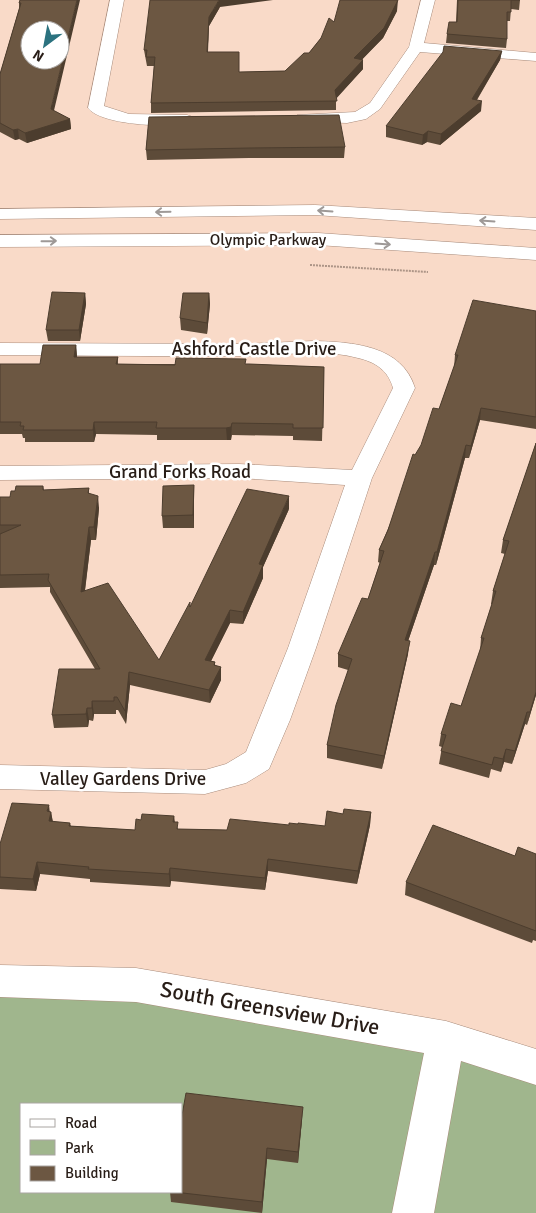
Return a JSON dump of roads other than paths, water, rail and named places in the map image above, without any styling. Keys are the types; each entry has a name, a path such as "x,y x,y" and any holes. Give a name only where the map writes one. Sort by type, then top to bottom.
{"street":[{"path":"117,0 96,108 110,116 130,120 201,120"},
{"path":"292,119 360,116 375,106 416,47 428,0"},
{"path":"416,47 536,56"},
{"name":"Olympic Parkway","path":"0,214 315,210 536,224"},
{"name":"Olympic Parkway","path":"0,241 318,239 536,254"},
{"name":"Ashford Castle Drive","path":"0,349 128,348 245,350 332,347 383,359 401,374 404,388 360,478 275,720"},
{"name":"Grand Forks Road","path":"0,473 239,471 360,478"},
{"name":"Valley Gardens Drive","path":"0,777 205,782 236,774 258,760 275,720"},
{"name":"South Greensview Drive","path":"0,980 136,985 446,1039 536,1067"},
{"path":"413,1213 446,1039"}]}
